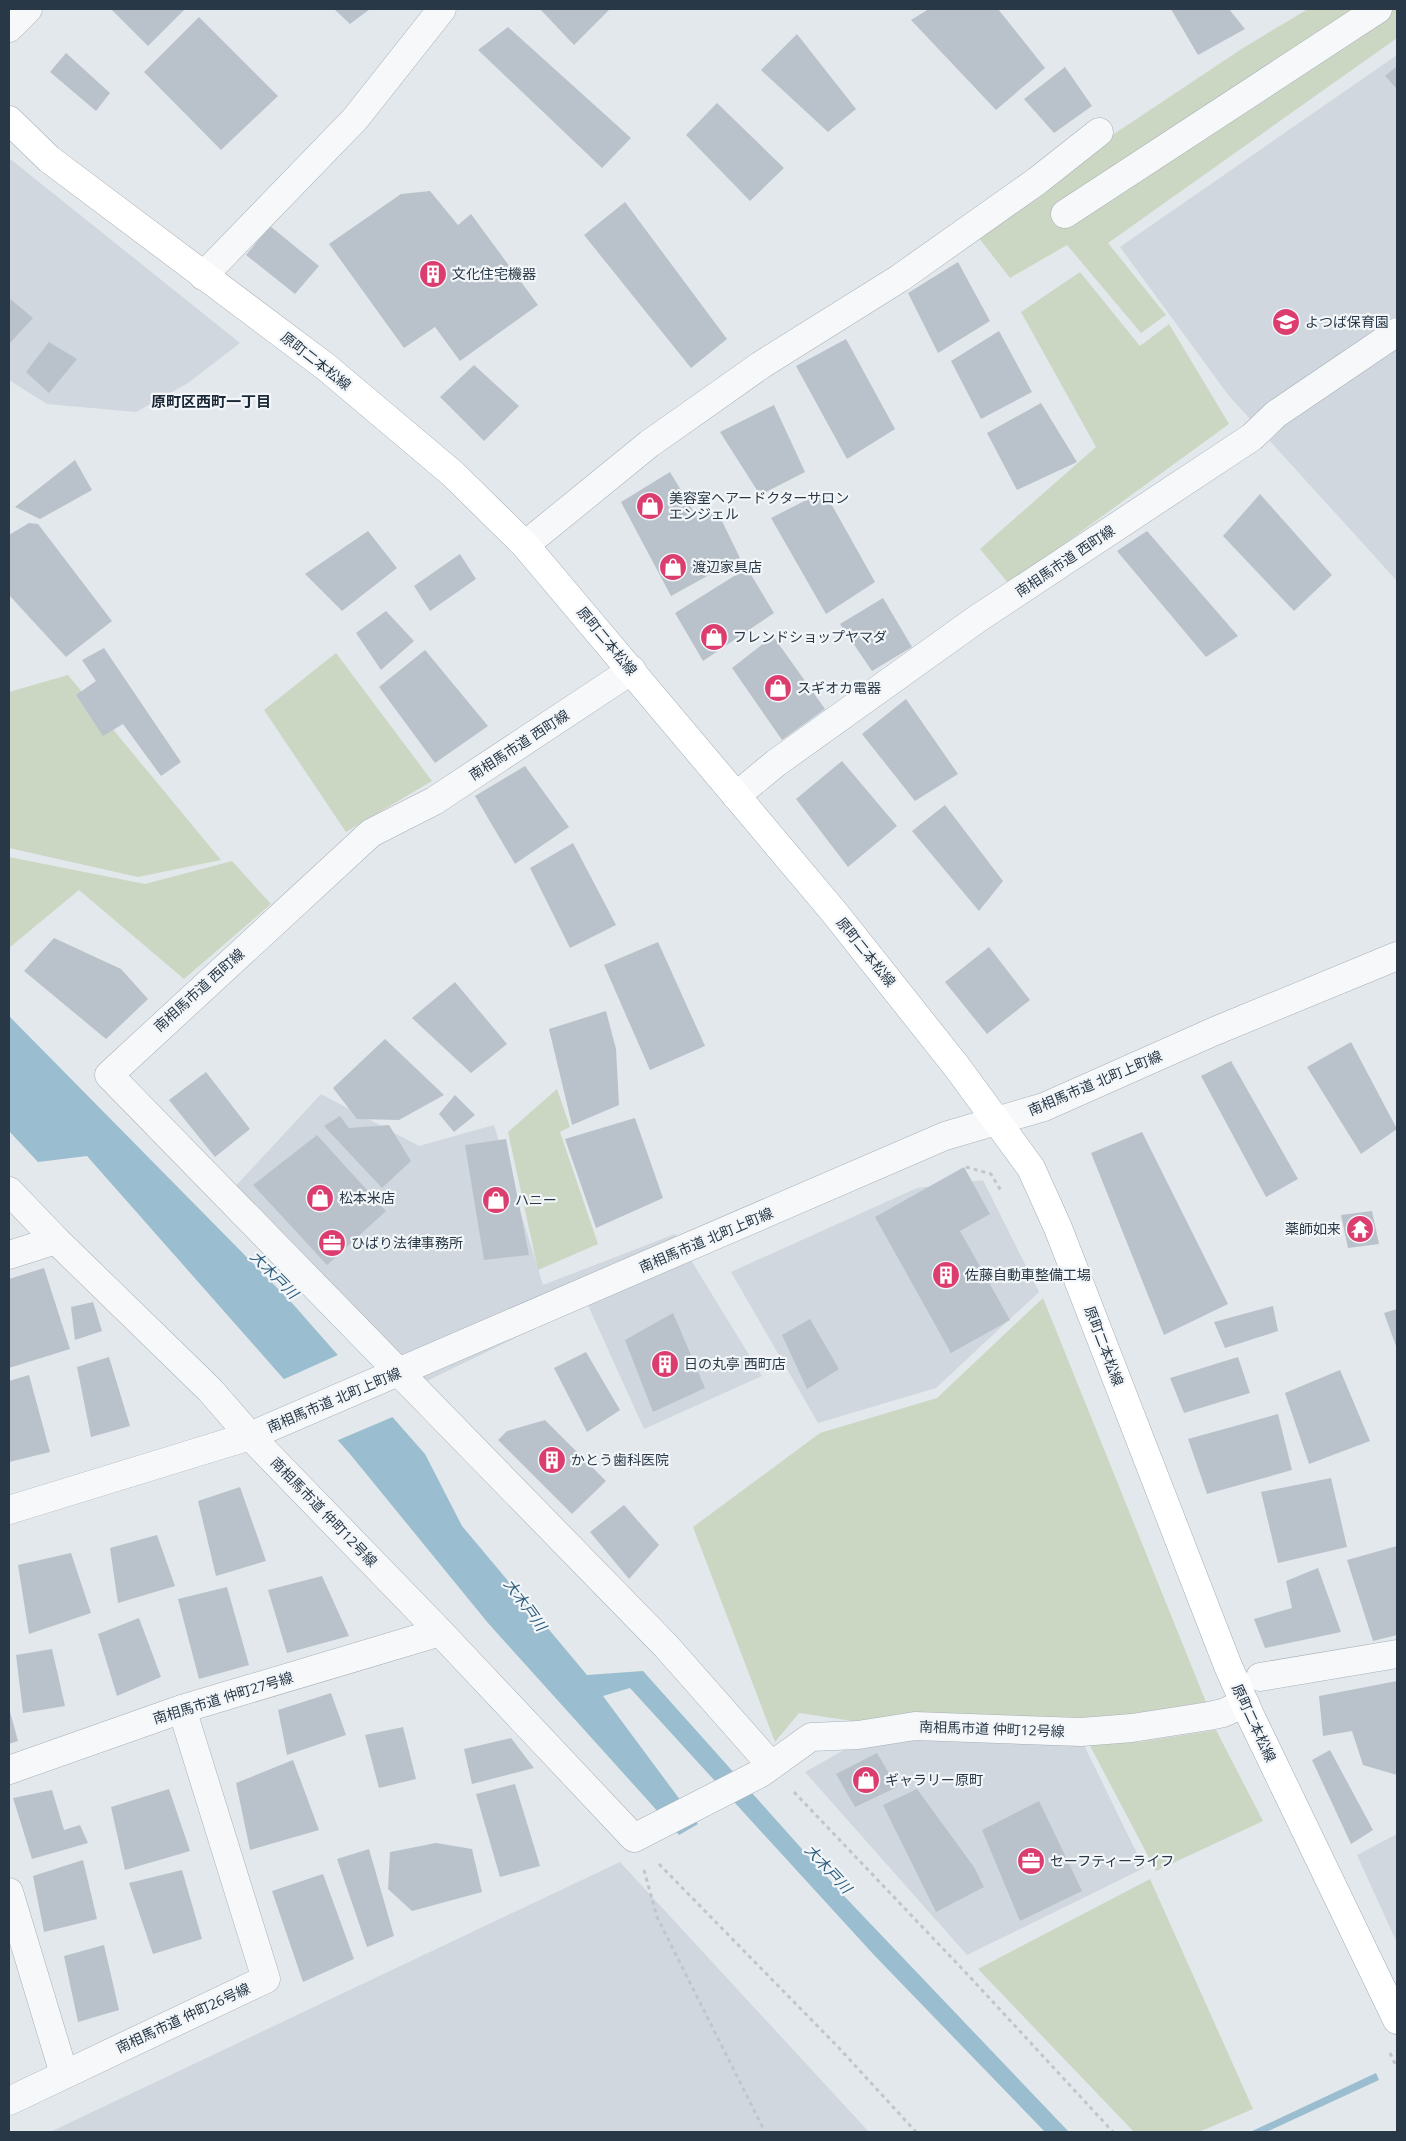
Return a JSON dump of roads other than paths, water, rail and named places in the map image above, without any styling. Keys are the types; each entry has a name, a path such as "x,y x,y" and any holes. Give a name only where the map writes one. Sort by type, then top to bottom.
{"main road":[{"name":"原町二本松線","path":"9,120 49,159 326,367 453,474 525,545 834,912 957,1067 1031,1168 1058,1228 1228,1666 1397,2020"}],"street":[{"path":"9,28 28,9"},
{"path":"203,276 355,120 442,9"},
{"path":"1037,181 1070,221 1378,9"},
{"path":"525,545 673,427 761,365 874,295 1037,181 1099,132"},
{"name":"南相馬市道 西町線","path":"736,796 776,763 977,619 1252,437 1276,414 1397,332"},
{"name":"南相馬市道 西町線","path":"392,1375 109,1075 371,833 434,801 632,670"},
{"name":"南相馬市道 北町上町線","path":"9,1510 259,1432 945,1136 1044,1107 1214,1031 1397,956"},
{"name":"南相馬市道 仲町12号線","path":"9,1190 56,1240 210,1390 259,1432 440,1632 638,1836 762,1774 771,1765 811,1737 858,1734 915,1726 1081,1732 1132,1728 1209,1716 1245,1703"},
{"path":"9,1256 56,1240"},
{"path":"392,1375 666,1646 771,1765"},
{"name":"南相馬市道 仲町27号線","path":"9,1770 182,1709 440,1632"},
{"path":"1260,1677 1397,1654"},
{"name":"南相馬市道 仲町26号線","path":"9,2100 266,1979 182,1709"},
{"path":"9,1892 64,2074"}],"water":[{"name":"大木戸川","path":"9,1016 292,1303 425,1454 462,1526 587,1675 643,1671 845,1897 1069,2132 1045,2132 874,1955 630,1688 603,1696 698,1824 679,1835 488,1623 350,1454 87,1156 38,1162 9,1131"},
{"path":"1376,2073 1379,2080 1266,2132 1250,2132"}],"place":[{"name":"文化住宅機器","path":"433,274"},
{"name":"よつば保育園","path":"1286,322"},
{"name":"美容室ヘアードクターサロン エンジェル","path":"650,506"},
{"name":"渡辺家具店","path":"673,567"},
{"name":"フレンドショップヤマダ","path":"714,637"},
{"name":"スギオカ電器","path":"778,688"},
{"name":"松本米店","path":"320,1198"},
{"name":"ハニー","path":"496,1200"},
{"name":"薬師如来","path":"1360,1229"},
{"name":"ひばり法律事務所","path":"332,1243"},
{"name":"佐藤自動車整備工場","path":"946,1275"},
{"name":"日の丸亭 西町店","path":"665,1364"},
{"name":"かとう歯科医院","path":"552,1460"},
{"name":"ギャラリー原町","path":"866,1780"},
{"name":"セーフティーライフ","path":"1031,1861"}],"district":[{"name":"原町区西町一丁目","path":"211,402"}]}
